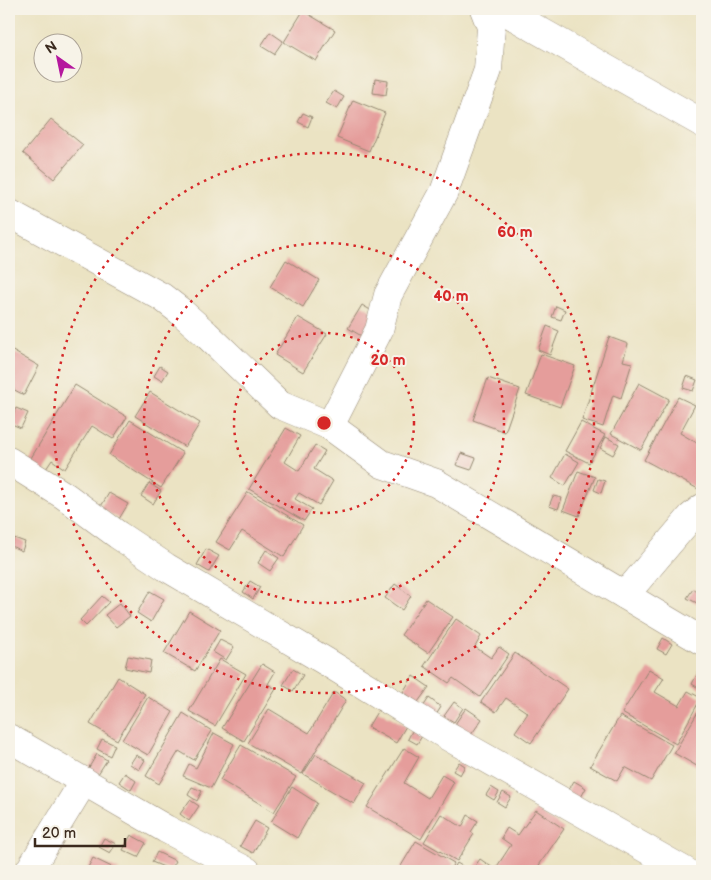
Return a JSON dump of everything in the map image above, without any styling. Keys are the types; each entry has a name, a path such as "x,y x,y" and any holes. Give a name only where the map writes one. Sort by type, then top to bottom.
{"street":[{"path":"330,426 379,330 388,295 444,192 488,70 491,27 484,9"},
{"path":"501,9 702,124"},
{"path":"9,213 162,297 206,334 280,405 330,426 382,464 436,483 702,641"},
{"path":"9,461 65,496 166,567 317,656 447,736 685,871"},
{"path":"625,595 691,517 702,508"},
{"path":"9,738 166,829 247,871"},
{"path":"29,871 84,782"}],"building":[{"path":"303,11 335,30 316,61 284,42"},
{"path":"270,32 283,41 274,54 261,46"},
{"path":"375,79 388,81 386,95 373,93"},
{"path":"334,91 344,97 337,109 326,103"},
{"path":"353,100 385,113 369,151 337,138"},
{"path":"303,113 312,117 308,127 298,122"},
{"path":"51,119 83,145 54,179 23,153"},
{"path":"286,260 319,280 303,307 270,287"},
{"path":"362,305 377,314 363,337 348,328"},
{"path":"556,306 565,310 561,320 552,317"},
{"path":"298,317 327,334 303,372 275,355"},
{"path":"547,326 559,331 550,355 538,350"},
{"path":"609,337 628,344 623,361 632,363 621,398 613,395 603,427 582,420"},
{"path":"9,349 39,366 24,395 9,387"},
{"path":"541,354 575,366 560,407 526,395"},
{"path":"160,366 168,371 162,381 154,376"},
{"path":"687,376 697,380 693,391 683,388"},
{"path":"488,378 520,389 505,432 473,420"},
{"path":"639,383 669,399 641,450 611,434"},
{"path":"75,385 127,417 113,439 92,426 65,469 52,460 44,472 28,463"},
{"path":"150,392 200,423 185,447 135,416"},
{"path":"678,397 695,405 680,433 702,446 702,486 700,490 644,460"},
{"path":"16,408 28,413 21,428 9,423"},
{"path":"130,420 183,453 161,488 109,455"},
{"path":"581,422 605,435 589,463 565,451"},
{"path":"286,428 300,436 285,462 299,471 315,445 325,451 314,469 333,481 319,505 299,493 295,499 312,509 304,521 249,489"},
{"path":"606,437 619,444 613,455 600,448"},
{"path":"461,453 476,458 471,470 456,465"},
{"path":"565,454 579,462 565,486 552,478"},
{"path":"578,471 595,477 579,516 563,510"},
{"path":"598,479 605,481 601,493 594,490"},
{"path":"149,483 161,491 153,504 141,496"},
{"path":"248,492 303,525 284,557 242,531 230,550 216,542"},
{"path":"109,493 128,504 119,519 100,508"},
{"path":"553,496 562,498 558,509 549,506"},
{"path":"14,538 25,542 22,551 11,546"},
{"path":"206,549 219,556 209,572 197,565"},
{"path":"266,550 279,558 270,571 258,563"},
{"path":"250,581 260,587 253,599 243,592"},
{"path":"395,584 411,596 402,610 385,598"},
{"path":"693,589 702,595 699,604 687,598"},
{"path":"150,591 164,599 151,622 137,613"},
{"path":"102,596 109,602 86,626 80,620"},
{"path":"426,599 453,617 428,653 401,635"},
{"path":"120,603 130,616 116,627 105,615"},
{"path":"189,611 220,630 195,671 164,653"},
{"path":"456,619 481,636 475,647 491,658 499,647 509,654 480,697 453,678 449,683 424,666"},
{"path":"663,638 672,644 666,654 657,649"},
{"path":"220,640 234,647 226,660 213,652"},
{"path":"515,653 568,689 531,743 515,732 528,713 506,698 496,712 481,702"},
{"path":"128,656 151,660 149,673 125,668"},
{"path":"220,659 246,674 215,726 189,711"},
{"path":"262,664 275,672 268,684 276,689 244,741 222,728"},
{"path":"702,665 702,690 692,684"},
{"path":"293,669 303,675 293,691 283,685"},
{"path":"649,669 664,678 655,692 679,706 688,691 701,698 676,744 622,713"},
{"path":"413,676 429,687 418,702 403,692"},
{"path":"118,677 145,694 117,740 90,724"},
{"path":"334,692 346,700 302,774 248,743 269,709 309,733"},
{"path":"148,697 173,712 148,755 122,740"},
{"path":"429,698 441,707 436,715 423,707"},
{"path":"454,702 463,708 454,722 444,716"},
{"path":"702,705 702,769 674,753"},
{"path":"466,708 482,719 471,735 455,724"},
{"path":"378,710 406,726 396,743 368,727"},
{"path":"183,713 212,731 194,760 179,751 159,784 146,776"},
{"path":"620,716 672,745 651,781 625,767 617,781 590,766"},
{"path":"412,731 422,736 417,744 408,739"},
{"path":"214,733 234,744 211,788 183,776 189,764 196,768"},
{"path":"102,739 115,745 110,756 97,749"},
{"path":"241,745 296,777 274,812 220,780"},
{"path":"404,748 419,757 404,783 428,798 442,775 454,782 421,839 367,807"},
{"path":"97,754 107,760 98,774 88,769"},
{"path":"316,754 366,783 354,804 303,774"},
{"path":"136,755 145,760 139,770 130,764"},
{"path":"459,762 465,766 460,775 453,771"},
{"path":"125,773 136,781 131,790 119,782"},
{"path":"574,781 586,788 579,801 567,793"},
{"path":"192,787 202,791 197,801 188,795"},
{"path":"292,787 317,803 297,838 271,822"},
{"path":"491,787 499,792 494,800 486,795"},
{"path":"503,792 511,797 505,807 497,802"},
{"path":"190,800 199,806 189,821 180,814"},
{"path":"536,810 564,829 535,871 494,871 511,845 501,838 507,828 518,835"},
{"path":"441,814 462,827 468,815 478,821 471,832 474,834 457,861 424,842"},
{"path":"255,821 267,828 253,853 240,846"},
{"path":"131,835 146,843 138,857 123,850"},
{"path":"104,838 116,844 110,853 99,847"},
{"path":"416,841 454,863 449,871 398,871"},
{"path":"157,852 176,861 171,870 152,862"},
{"path":"93,858 120,871 86,871"},
{"path":"480,859 493,868 490,871 472,870"},
{"path":"457,863 470,871 452,871"}]}
